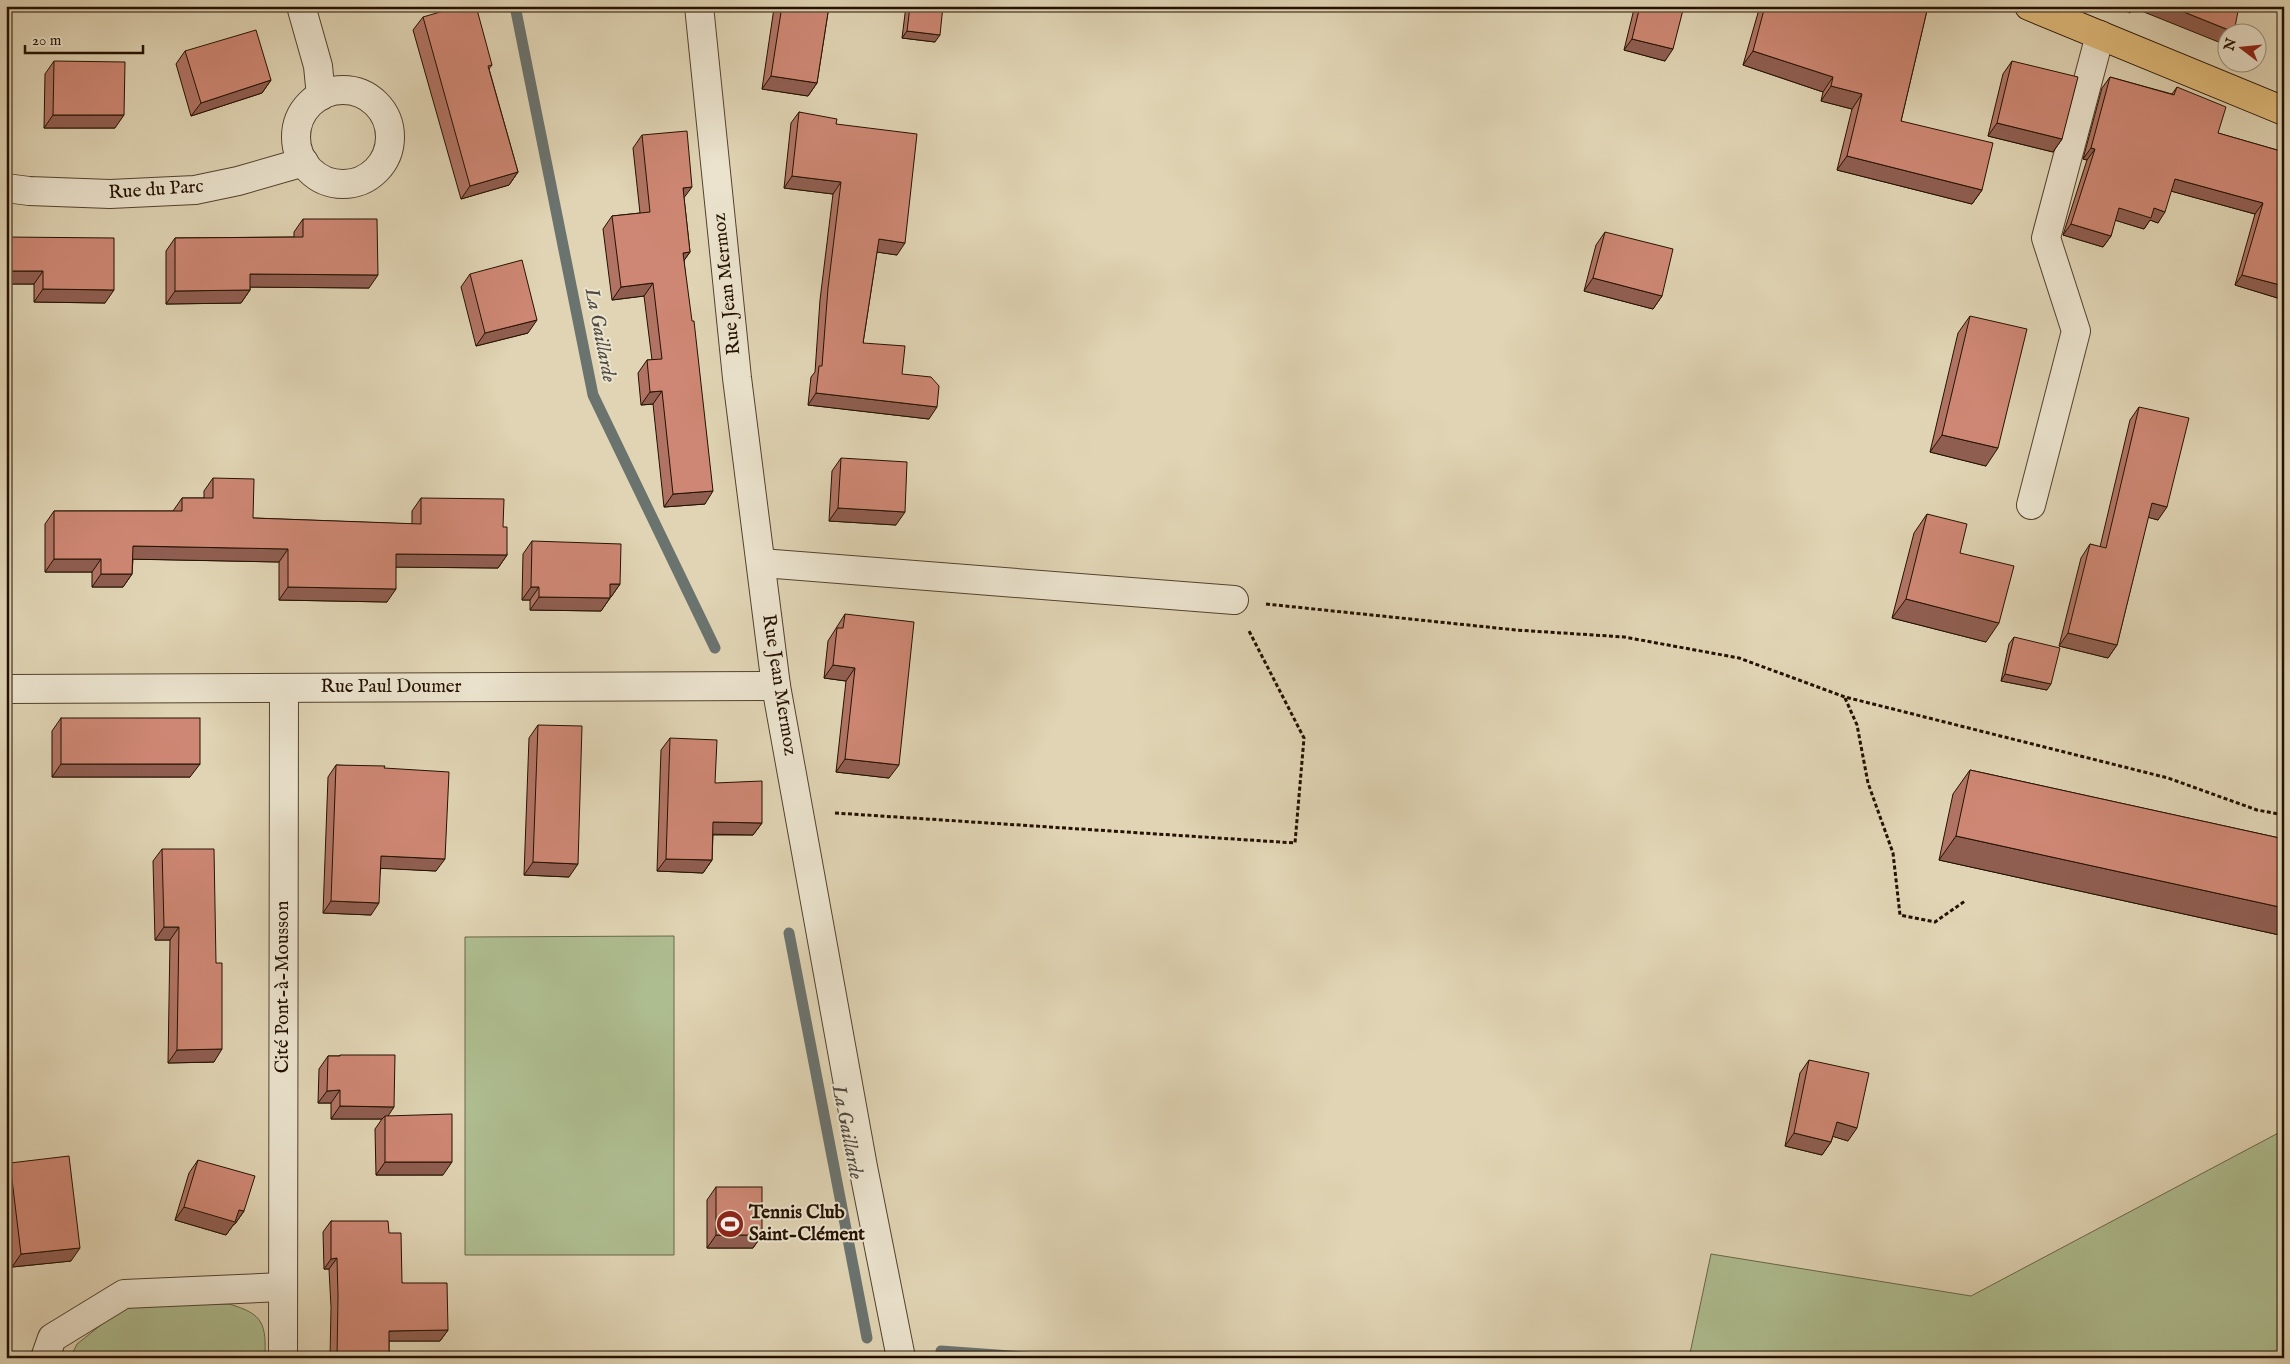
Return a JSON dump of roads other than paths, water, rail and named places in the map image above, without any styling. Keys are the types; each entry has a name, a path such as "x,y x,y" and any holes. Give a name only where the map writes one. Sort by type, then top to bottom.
{"main road":[{"path":"2029,6 2284,111"}],"street":[{"path":"301,6 318,66 321,96"},
{"name":"Rue Jean Mermoz","path":"699,6 737,378 776,686 862,1157 901,1358"},
{"path":"2031,505 2076,332 2046,238 2100,36"},
{"path":"336,91 352,91 366,96 378,106 387,119 390,134 389,150 383,164 372,175 358,182 343,184 327,181 314,174 304,162 298,148 296,132 301,118 309,105 321,96 336,91"},
{"name":"Rue du Parc","path":"6,188 28,191 110,194 195,190 238,181 304,162"},
{"path":"761,563 1234,600"},
{"name":"Rue Paul Doumer","path":"6,689 776,686"},
{"name":"Cité Pont-à-Mousson","path":"283,1358 284,688"},
{"path":"45,1358 52,1338 124,1294 283,1287"}],"waterway":[{"name":"La Gaillarde","path":"515,6 593,395 715,648"},
{"name":"La Gaillarde","path":"789,933 867,1338"},
{"name":"La Gaillarde","path":"941,1351 1038,1358"}],"place":[{"name":"Tennis Club Saint-Clément","path":"730,1224"}]}
